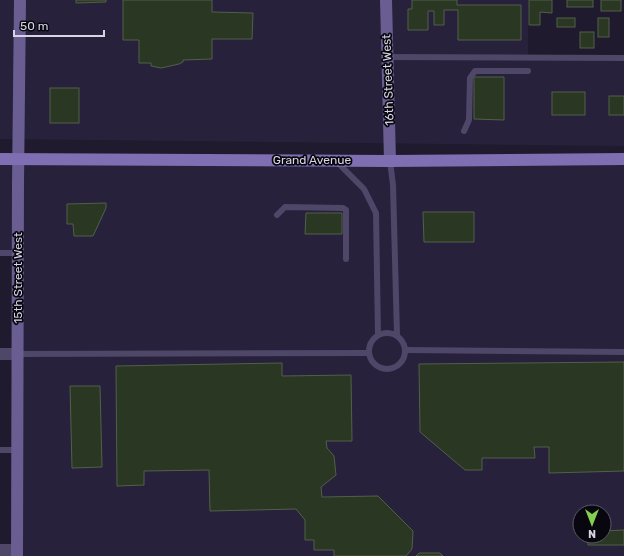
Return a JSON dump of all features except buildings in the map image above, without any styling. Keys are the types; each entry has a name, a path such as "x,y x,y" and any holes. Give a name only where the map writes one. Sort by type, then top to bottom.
{"main road":[{"name":"Grand Avenue","path":"0,159 390,161 624,159"}],"street":[{"name":"15th Street West","path":"17,553 20,0"},
{"name":"16th Street West","path":"386,0 390,161"},
{"path":"0,354 18,354"},
{"path":"0,550 17,553"}],"lane":[{"path":"387,57 624,58"},
{"path":"464,131 469,120 470,78 475,71 528,70"},
{"path":"336,160 364,189 376,213 378,335"},
{"path":"390,161 393,185 397,335"},
{"path":"277,215 285,207 343,208 346,210 346,259"},
{"path":"0,253 18,253"},
{"path":"387,332 397,335 404,344 406,350 402,362 397,366 387,369 376,365 373,362 370,353 371,343 378,335 387,332"},
{"path":"406,350 624,352"},
{"path":"18,354 370,353"},
{"path":"0,450 17,450"}],"shaded area":[{"path":"0,0 528,0 528,58 624,58 624,146 0,139"},
{"path":"0,159 624,159 624,556 17,556 18,253 0,253"}]}
